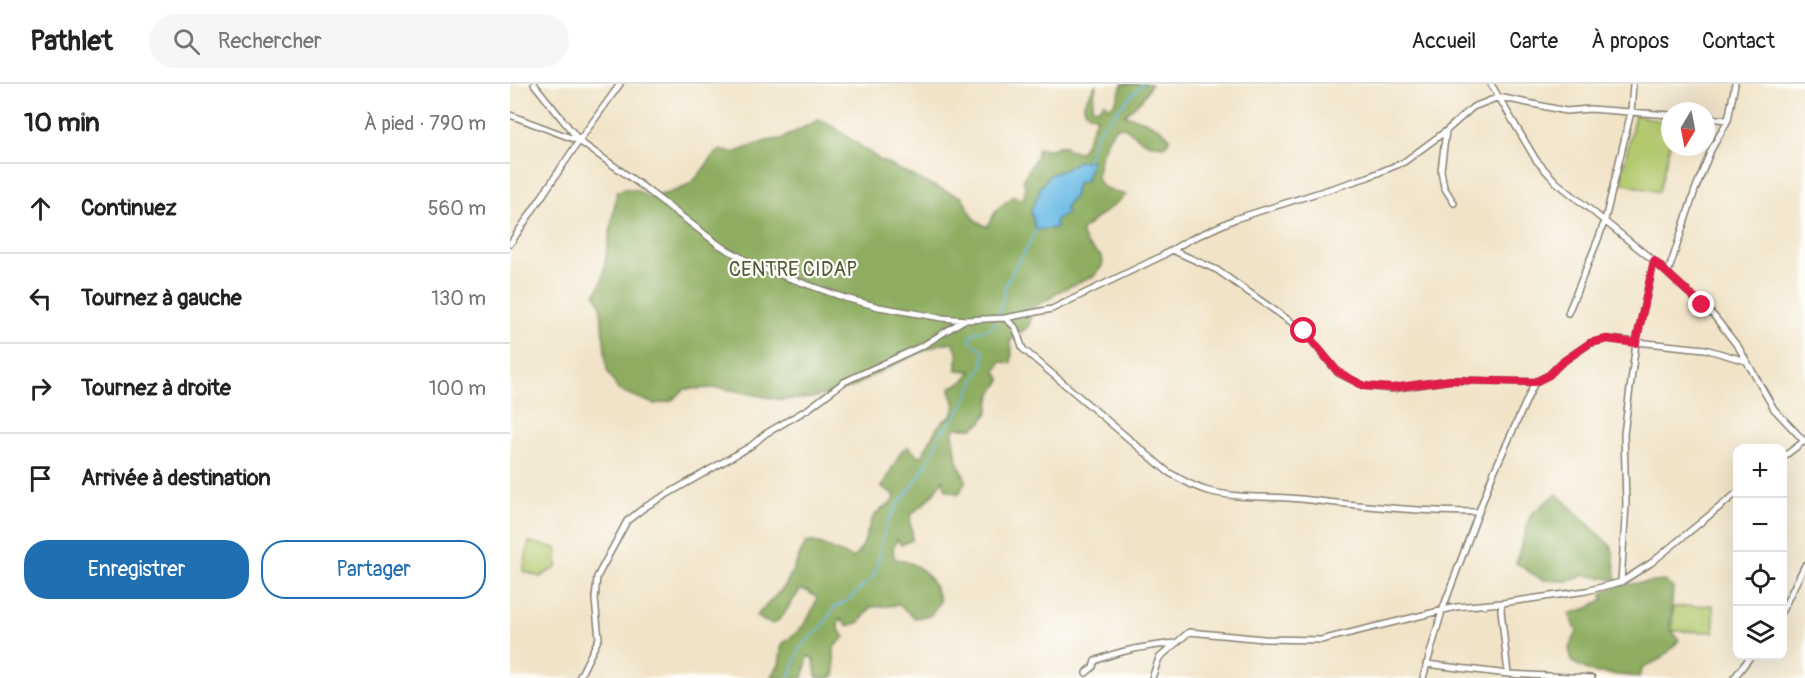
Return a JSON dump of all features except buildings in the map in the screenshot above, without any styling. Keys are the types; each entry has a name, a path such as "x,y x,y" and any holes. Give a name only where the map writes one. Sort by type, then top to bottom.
{"street":[{"path":"534,84 579,141"},
{"path":"510,244 620,84"},
{"path":"1491,84 1536,160 1556,182 1668,273 1725,328 1774,409 1804,442 1787,454"},
{"path":"1568,313 1605,220 1632,112 1633,84"},
{"path":"1668,273 1695,190 1711,150 1728,120 1735,84"},
{"path":"510,115 579,141 719,245 758,267 845,298 879,307 966,320 1000,318 1052,309 1235,219 1360,180 1404,162 1446,131 1473,107 1499,97 1566,111 1590,109 1661,114"},
{"path":"1715,119 1728,120"},
{"path":"1446,131 1442,170 1444,187 1454,203"},
{"path":"1172,250 1217,270 1304,331 1338,372 1364,386 1392,388 1451,380 1535,382 1549,375 1561,363 1590,343 1607,339 1705,349 1746,361"},
{"path":"1621,582 1626,504 1624,434 1636,343 1654,261"},
{"path":"1000,318 1015,327 1023,349 1047,370 1168,472 1191,485 1226,494 1296,498 1406,510 1479,512"},
{"path":"579,678 599,638 594,600 597,577 627,521 645,507 808,410 844,382 924,345 966,320"},
{"path":"1423,678 1442,611 1492,476 1535,382"},
{"path":"1152,678 1159,658 1189,632 1264,639 1321,640 1456,607 1586,591 1621,582 1651,563 1733,495"},
{"path":"1784,606 1805,565"},
{"path":"1502,603 1508,674"},
{"path":"1086,673 1093,667 1095,661 1111,654 1175,644"},
{"path":"1734,678 1748,660"},
{"path":"1426,664 1508,674 1592,678"}],"green space":[{"name":"CENTRE CIDAP","path":"1096,84 1092,107 1095,109 1105,102 1109,108 1118,97 1122,84 1151,84 1143,98 1125,115 1155,126 1170,138 1165,146 1142,140 1124,127 1117,127 1113,131 1101,154 1097,172 1098,179 1105,188 1126,195 1082,230 1087,245 1101,256 1102,266 1094,276 1055,293 1053,297 1031,308 1028,326 1010,341 1011,363 1000,362 996,372 1001,380 991,395 988,412 982,422 973,428 956,428 953,432 957,461 966,480 959,494 946,490 943,480 930,498 911,515 912,540 901,545 897,539 893,548 894,558 912,564 924,572 933,583 940,601 931,615 915,618 899,605 871,607 860,622 848,626 840,619 838,625 845,637 834,647 835,675 829,678 818,678 814,659 808,656 803,678 770,678 779,665 782,644 804,624 817,598 807,591 800,590 781,618 774,624 756,616 785,586 806,542 815,542 853,558 858,553 872,520 894,499 895,495 882,487 902,450 908,447 920,457 937,428 954,411 955,405 950,388 964,381 971,371 957,370 957,351 953,342 940,344 918,353 853,387 812,398 781,400 721,388 685,389 671,401 654,404 618,390 607,370 600,302 595,295 602,281 617,191 633,189 647,197 672,192 685,187 695,179 720,150 733,153 766,141 781,139 820,119 880,160 931,185 962,197 975,220 987,227 997,209 1014,196 1022,200 1026,190 1023,179 1037,156 1037,149 1066,146 1066,150 1080,152 1097,116 1087,112 1084,103"},
{"path":"1635,115 1661,121 1661,156 1667,156 1659,192 1620,183"},
{"path":"1557,494 1612,547 1617,580 1585,575 1569,581 1542,580 1516,563 1531,514"},
{"path":"529,542 557,548 557,567 540,577 523,571"},
{"path":"1664,581 1673,588 1670,628 1679,640 1667,653 1643,668 1639,677 1592,672 1572,662 1569,648 1577,632 1569,614 1588,608 1604,599 1601,594 1616,587"},
{"path":"1713,605 1714,632 1673,631 1673,607"}],"water":[{"path":"1078,161 1092,161 1085,181 1078,182 1075,195 1064,208 1067,211 1066,214 1055,221 1056,228 1036,230 1031,211 1039,189 1050,175"}],"waterway":[{"path":"1087,161 1100,129 1142,84"},
{"path":"998,316 1007,281 1036,230"},
{"path":"787,678 792,673 801,646 821,628 835,607 847,601 873,577 886,525 900,501 913,486 942,432 960,410 983,364 984,351 969,340 973,333 990,328 997,321"}],"route":[{"path":"1304,331 1338,372 1364,386 1392,388 1451,380 1535,382 1549,375 1561,363 1595,341 1607,339 1636,343 1654,261 1702,305"}]}
